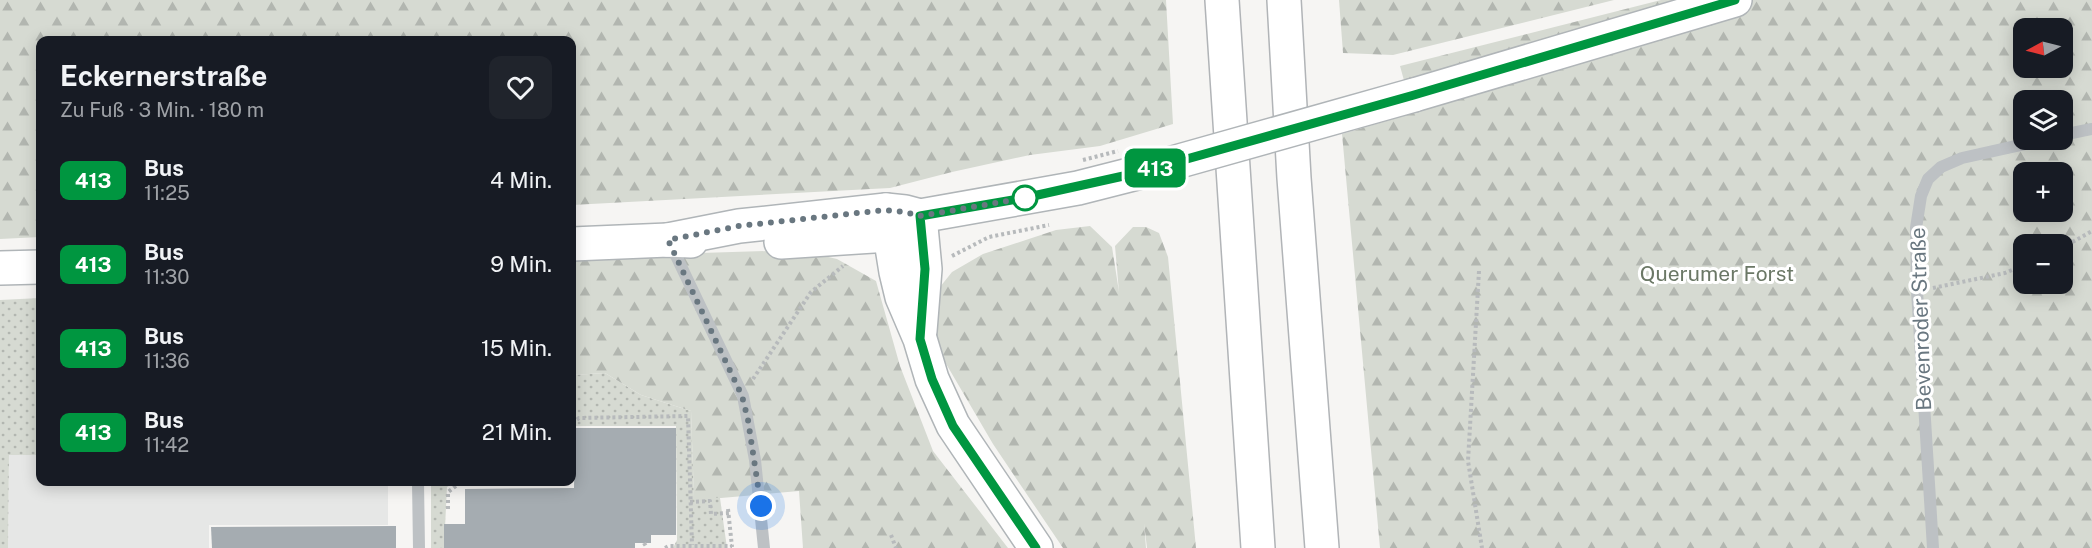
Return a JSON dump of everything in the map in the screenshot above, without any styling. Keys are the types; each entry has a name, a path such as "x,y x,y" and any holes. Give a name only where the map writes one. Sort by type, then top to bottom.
{"main road":[{"path":"1222,0 1258,548"},
{"path":"1284,0 1294,178 1322,548"},
{"path":"576,244 668,240 739,226 887,222 905,212 920,216 1067,190 1137,173 1414,95 1735,0"},
{"path":"920,216 925,269 920,339"},
{"path":"887,222 902,297 920,339 932,379 953,426 1036,548"},
{"path":"0,268 36,267"}],"lane":[{"path":"2073,133 2092,129"},
{"name":"Bevenroder Straße","path":"1933,548 1917,291 1916,228 1921,195 1928,179 1941,167 1962,158 2013,147"},
{"path":"668,240 742,396 755,460 764,548"},
{"path":"418,486 419,548"}],"path":[{"path":"951,257 989,237 1049,225"},
{"path":"2073,242 2092,231"},
{"path":"742,396 811,292 852,260"},
{"path":"1917,291 2013,270"},
{"path":"1479,271 1468,461 1482,548"},
{"path":"576,420 579,418 688,416 692,545"},
{"path":"448,509 448,492 455,486"},
{"path":"665,548 692,545 732,547 729,511 711,514 711,501 690,502"},
{"path":"891,535 896,548"}],"shaded area":[{"path":"9,455 36,455 36,486 388,486 388,525 209,525 209,548 8,548"}],"green space":[{"path":"0,0 1166,0 1173,124 1100,146 1030,155 890,188 576,205 576,36 36,36 36,237 0,239"},
{"path":"1339,0 1614,0 1393,55 1343,53"},
{"name":"Querumer Forst","path":"1661,0 2092,0 2092,548 1380,548 1342,134 1413,113 1400,66"},
{"path":"1090,226 1112,247 1119,292 1115,246 1133,227 1146,227 1159,233 1168,257 1196,548 1147,548 1144,523 1146,548 1063,548 993,444 945,362 936,333 936,292 952,272 983,254 1056,230"},
{"path":"799,250 837,259 876,281 900,366 933,451 1008,548 803,548 799,491 694,498 691,411 641,395 605,373 576,375 576,257"},
{"path":"36,298 36,455 9,455 8,548 0,548 0,300"},
{"path":"605,373 641,395 691,411 694,497 720,498 727,548 673,548 677,540 676,426 576,426 576,375"},
{"path":"431,486 449,486 444,548 431,548"}],"building":[{"path":"576,428 676,428 676,535 651,535 651,543 635,543 635,548 444,548 444,524 465,524 465,489 574,488 576,486"},
{"path":"396,526 396,548 212,548 211,527"}],"bus line":[{"name":"413","path":"1036,548 953,426 932,379 920,339 925,269 920,216 1078,188 1137,173 1414,95 1735,0"}],"route":[{"path":"761,506 755,460 742,396 668,240 739,226 885,210 920,216 1025,198"}]}
